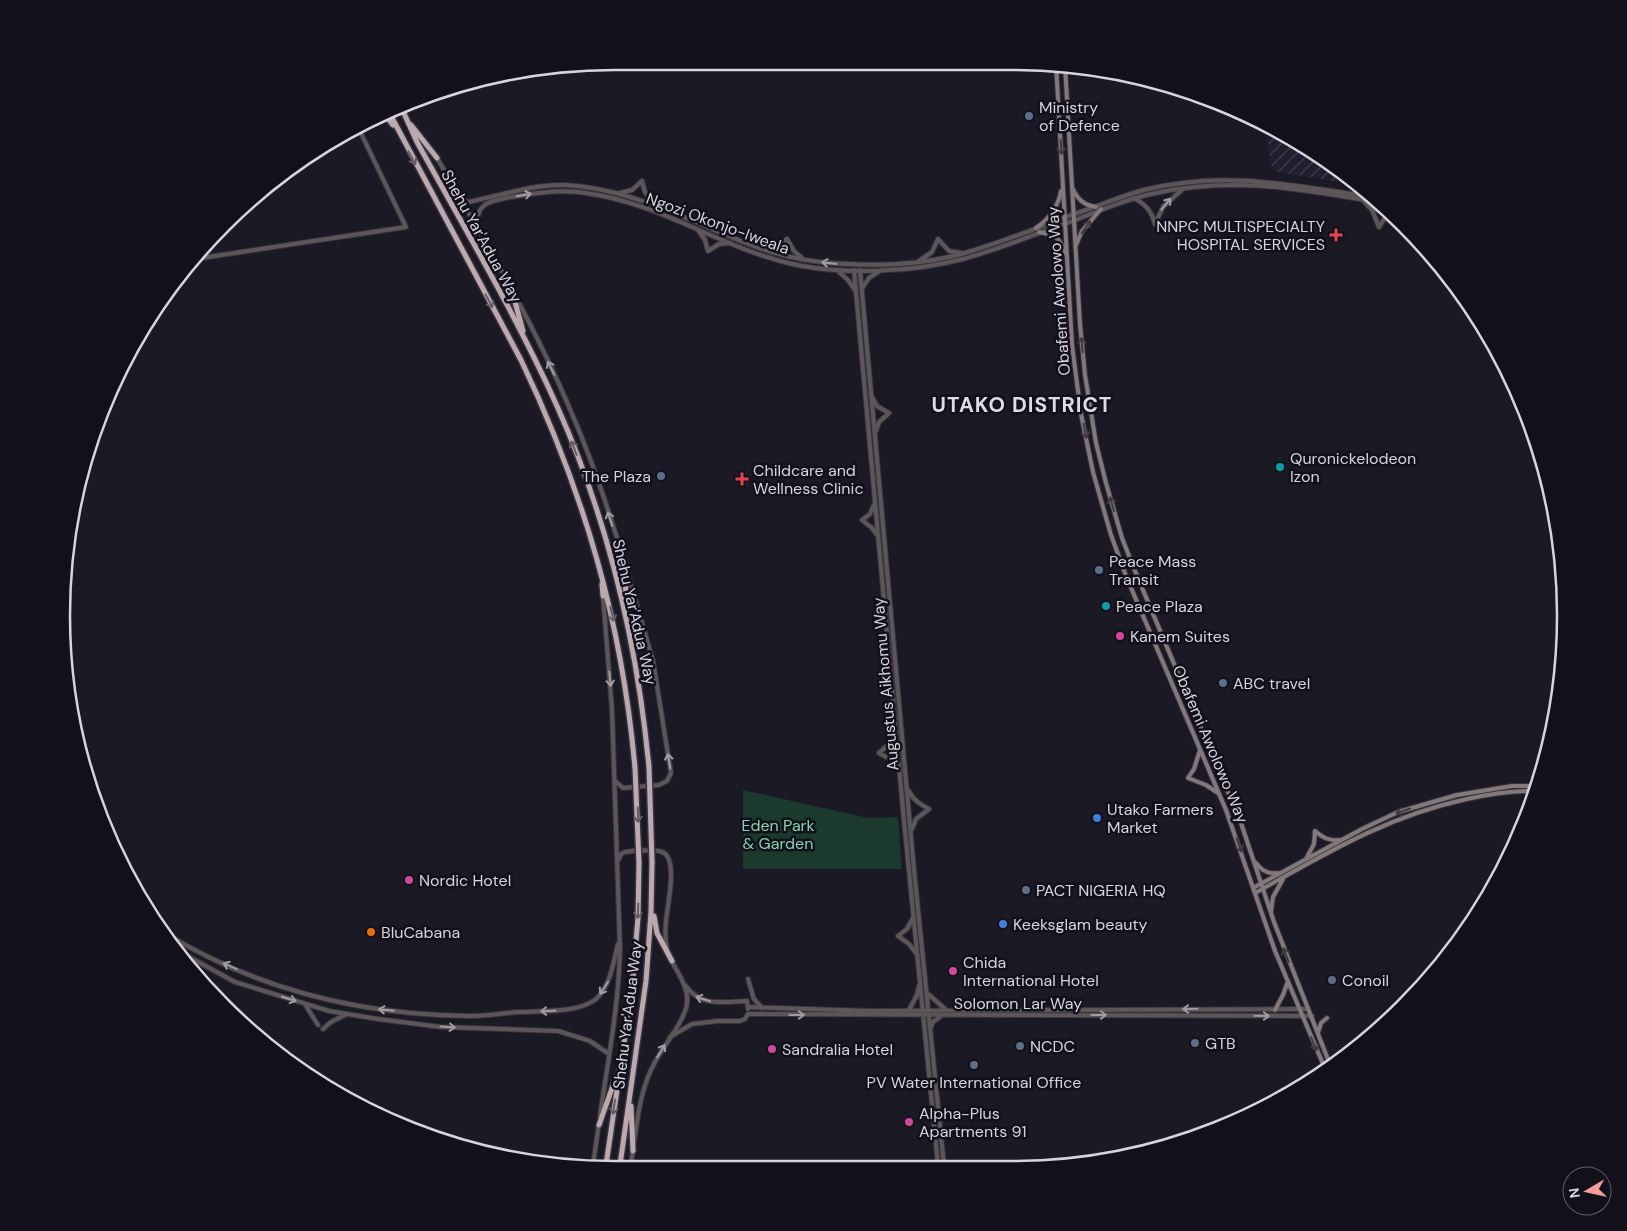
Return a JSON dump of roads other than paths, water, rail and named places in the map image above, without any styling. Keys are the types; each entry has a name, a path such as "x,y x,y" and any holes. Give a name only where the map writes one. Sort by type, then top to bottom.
{"highway":[{"name":"Shehu Yar'Adua Way","path":"403,113 529,348 556,406 581,468 609,548 627,622 642,703 649,767 652,883 646,981 621,1161"},
{"name":"Shehu Yar'Adua Way","path":"392,118 536,391 574,488 599,562 623,664 635,768 639,863 634,963 607,1161"},
{"path":"405,118 438,158"},
{"path":"389,120 398,131"},
{"path":"512,290 529,348"},
{"path":"599,562 603,596"},
{"path":"625,563 627,622"},
{"path":"652,883 655,926 660,940 672,961"},
{"path":"599,1125 620,1065"},
{"path":"632,1077 633,1151"}],"main road":[{"name":"Obafemi Awolowo Way","path":"1056,72 1074,363 1093,472 1124,569 1236,835 1272,943 1323,1063"},
{"name":"Obafemi Awolowo Way","path":"1066,73 1073,215 1086,383 1096,443 1111,502 1141,588 1234,805 1255,862 1271,914 1328,1059"},
{"path":"1036,228 1050,217 1060,197 1063,184"},
{"path":"1072,188 1075,195 1083,203 1096,207"},
{"path":"1076,248 1082,230 1101,209"},
{"path":"1039,232 1055,236 1062,244 1067,256"},
{"path":"1200,750 1194,769 1188,778 1206,785 1219,794"},
{"path":"1254,891 1364,834 1414,813 1479,796 1529,787"},
{"path":"1271,914 1273,897 1283,875 1343,839 1398,812 1457,795 1486,790 1529,789"},
{"path":"1306,860 1314,844 1315,831 1323,838 1329,840 1343,839"},
{"path":"1255,862 1266,872 1283,875"},
{"path":"1275,1010 1288,981"},
{"path":"1318,1033 1321,1023 1327,1018"}],"street":[{"path":"204,258 406,227 361,133"},
{"path":"438,158 512,290 573,414 625,563 653,661 670,773 667,781 659,785 623,788 615,781"},
{"name":"Ngozi Okonjo-Iweala","path":"458,196 468,202 516,190 564,185 608,190 656,206 762,249 803,259 857,265 915,263 963,253 1142,191 1214,179 1279,182 1359,195"},
{"path":"616,192 632,190 642,181 647,197 656,206"},
{"name":"Ngozi Okonjo-Iweala","path":"477,227 478,213 488,202 524,195 562,192 588,193 613,198 692,226 760,254 797,264 854,271 882,270 962,259 1134,198 1184,188 1222,184 1254,184 1363,200"},
{"path":"1134,198 1148,207 1154,224 1166,202 1184,188"},
{"path":"1363,200 1372,210 1379,227 1385,218"},
{"path":"692,226 703,236 708,251 719,244 732,243"},
{"path":"762,249 773,247 787,239 794,251 803,259"},
{"path":"915,263 932,252 938,240 949,250 963,253"},
{"name":"Augustus Aikhomu Way","path":"857,265 860,270 859,293 875,500 913,918 924,1025 935,1100"},
{"name":"Augustus Aikhomu Way","path":"857,265 854,271 859,293 871,395 929,1013 935,1100"},
{"path":"836,269 859,293 872,275 882,270"},
{"path":"871,395 877,406 889,413 879,422 874,437"},
{"path":"875,500 872,510 862,520 872,528 879,539"},
{"path":"594,1160 619,973 618,861 612,708 603,596"},
{"path":"896,724 893,740 879,753 892,760 900,772"},
{"path":"907,787 913,799 929,809 916,818 911,833"},
{"path":"618,861 621,854 625,852 660,851 668,857 670,881 666,940 672,961 688,989 698,998 710,1002 747,1001 750,1015"},
{"path":"913,918 910,926 898,936 909,944 917,955"},
{"path":"178,941 266,983 282,988 368,1008 431,1014 485,1015 569,1010 595,1000 608,984 619,939"},
{"path":"191,958 235,982 306,1005 347,1015 441,1027 558,1032 590,1042 609,1054"},
{"path":"611,971 619,973"},
{"path":"748,979 754,999 764,1009"},
{"path":"920,979 918,995 909,1013 920,1019 924,1025"},
{"path":"632,1161 638,1113 652,1066 683,1015 687,1004 687,994 682,980"},
{"path":"926,992 939,1006 947,1010"},
{"path":"306,1005 318,1025"},
{"name":"Solomon Lar Way","path":"750,1008 909,1013"},
{"name":"Solomon Lar Way","path":"929,1013 947,1010 1308,1009"},
{"name":"Solomon Lar Way","path":"669,1039 692,1024 740,1021 750,1015 929,1013 944,1015 1312,1016"},
{"path":"323,1029 331,1022 347,1015"},
{"path":"930,1029 933,1022 944,1015"},
{"path":"935,1100 938,1161"},
{"path":"935,1100 943,1161"}],"place":[{"name":"Ministry of Defence","path":"1029,116"},
{"name":"NNPC MULTISPECIALTY HOSPITAL SERVICES","path":"1336,235"},
{"name":"Quronickelodeon Izon","path":"1280,467"},
{"name":"The Plaza","path":"661,476"},
{"name":"Childcare and Wellness Clinic","path":"742,479"},
{"name":"Peace Mass Transit","path":"1099,570"},
{"name":"Peace Plaza","path":"1106,606"},
{"name":"Kanem Suites","path":"1120,636"},
{"name":"ABC travel","path":"1223,683"},
{"name":"Utako Farmers Market","path":"1097,818"},
{"name":"Nordic Hotel","path":"409,880"},
{"name":"PACT NIGERIA HQ","path":"1026,890"},
{"name":"Keeksglam beauty","path":"1003,924"},
{"name":"BluCabana","path":"371,932"},
{"name":"Chida International Hotel","path":"953,971"},
{"name":"Conoil","path":"1332,980"},
{"name":"GTB","path":"1195,1043"},
{"name":"NCDC","path":"1020,1046"},
{"name":"Sandralia Hotel","path":"772,1049"},
{"name":"PV Water International Office","path":"974,1065"},
{"name":"Alpha-Plus Apartments 91","path":"909,1122"}],"district":[{"name":"UTAKO DISTRICT","path":"1022,405"}],"park label":[{"name":"Eden Park & Garden","path":"778,834"}]}
